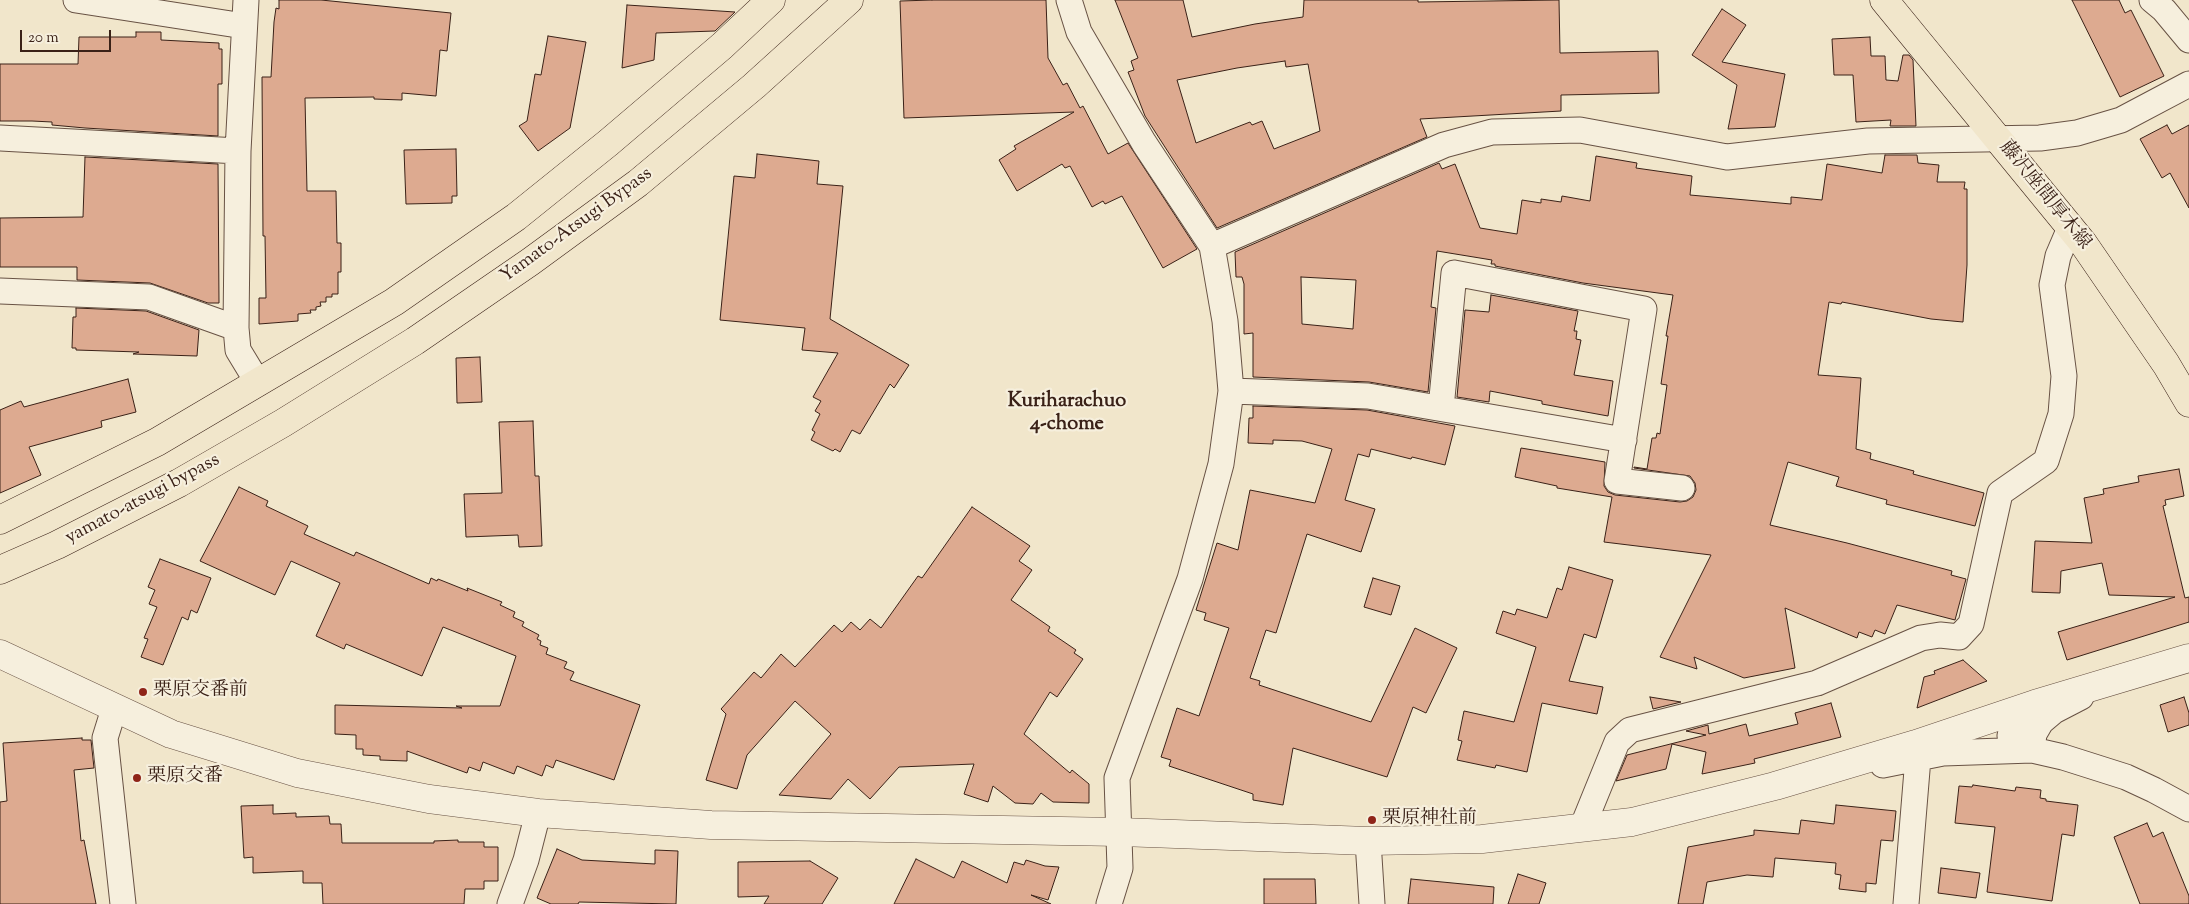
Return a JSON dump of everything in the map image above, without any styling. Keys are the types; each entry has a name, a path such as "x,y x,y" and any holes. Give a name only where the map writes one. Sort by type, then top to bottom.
{"main road":[{"path":"0,520 99,472 250,388 394,302 516,217 608,143 771,0"},
{"name":"Yamato-Atsugi Bypass","path":"283,423 415,341 530,262 638,183 754,86 849,0"},
{"name":"藤沢座間厚木線","path":"1884,0 2083,243 2155,348 2189,404"},
{"name":"yamato-atsugi bypass","path":"0,570 58,545 180,483 283,423"}],"street":[{"path":"76,0 244,26"},
{"path":"246,0 238,151 236,328 238,350 250,388"},
{"path":"1069,0 1079,32 1139,135 1212,246 1225,321 1231,391 1220,464 1190,579 1117,778 1120,868 1109,904"},
{"path":"2152,0 2164,10 2189,40"},
{"path":"1212,246 1444,145 1492,132 1580,130 1727,157 1868,141 2040,138 2078,133 2121,120 2189,84"},
{"path":"0,138 238,151"},
{"path":"1582,828 1617,742 1630,730 1817,683 1921,638 1940,635 1958,636 1971,624 2000,493 2046,461 2061,414 2064,376 2052,285 2058,256 2070,228"},
{"path":"1441,408 1454,273 1644,308 1617,482 1682,488"},
{"path":"0,290 149,297 236,328"},
{"path":"1231,391 1368,396 1624,440"},
{"path":"0,654 114,709 171,734 297,773 429,799 538,813 711,825 1120,832 1368,841 1482,839 1632,822 1775,786 1924,742 2035,704 2189,658"},
{"path":"2032,750 2034,734 2041,722 2054,711 2126,677"},
{"path":"2035,704 2013,721 2010,736 2015,746 2063,757 2126,777 2189,809"},
{"path":"114,709 106,738 123,904"},
{"path":"1775,786 1918,758 1967,751 2032,750"},
{"path":"1906,904 1918,758"},
{"path":"510,904 526,860 538,813"},
{"path":"1368,841 1372,904"}],"building":[{"path":"279,0 321,0 451,13 447,51 440,50 436,96 402,93 402,100 374,99 374,97 305,98 307,191 336,191 337,243 341,243 341,272 338,272 338,294 326,297 326,302 320,302 321,306 316,307 316,310 310,310 311,313 298,314 298,321 259,324 259,298 266,298 265,236 263,236 262,77 271,77 274,22 276,8 279,9"},
{"path":"1046,0 1048,58 1063,85 1067,83 1080,108 1083,106 1108,154 1128,143 1197,249 1163,268 1122,196 1105,204 1103,201 1092,207 1070,166 1065,168 1062,164 1017,191 999,160 1016,149 1014,146 1074,112 904,118 900,1"},
{"path":"1115,0 1183,0 1192,37 1255,24 1303,17 1304,0 1418,0 1418,2 1559,0 1560,53 1658,51 1659,93 1561,95 1561,111 1420,119 1427,137 1217,228 1145,116 1128,72 1134,70 1131,61 1138,58","holes":["1285,61 1286,67 1308,64 1320,131 1274,149 1262,121 1252,125 1250,122 1196,143 1177,80"]},
{"path":"2072,0 2119,0 2125,13 2131,10 2164,76 2120,97"},
{"path":"627,5 735,12 715,31 656,33 654,60 622,68"},
{"path":"1722,9 1746,25 1722,62 1785,74 1775,127 1728,129 1737,85 1692,55"},
{"path":"136,32 161,32 161,40 219,43 219,49 222,49 222,84 218,84 218,136 85,128 52,125 52,122 0,121 0,64 78,64 79,37 136,37"},
{"path":"548,36 586,42 570,128 538,151 519,126 527,121 535,74 541,75"},
{"path":"1870,37 1871,56 1885,56 1886,80 1898,81 1903,55 1909,55 1913,60 1916,126 1890,126 1891,120 1856,122 1853,75 1834,75 1832,39"},
{"path":"2167,125 2172,134 2189,125 2189,208 2170,173 2162,178 2140,139"},
{"path":"456,149 457,196 452,196 452,203 406,204 404,150"},
{"path":"757,154 819,161 817,184 843,186 830,319 909,365 894,388 890,384 860,434 852,430 840,452 835,449 833,451 811,440 815,432 812,430 820,414 815,411 821,401 813,397 838,353 802,350 805,328 720,320 734,176 755,178"},
{"path":"1885,155 1917,155 1918,163 1939,165 1937,182 1965,182 1964,189 1967,189 1967,265 1963,322 1931,319 1842,302 1841,304 1829,302 1818,375 1861,378 1856,449 1871,453 1870,459 1914,471 1913,474 1984,493 1975,526 1886,504 1887,500 1836,486 1839,477 1788,462 1770,525 1952,571 1951,575 1966,579 1955,620 1897,605 1885,634 1875,630 1872,637 1859,632 1857,638 1785,608 1795,668 1744,678 1694,657 1697,669 1660,657 1711,555 1604,542 1612,497 1557,488 1557,486 1515,477 1521,448 1605,462 1604,486 1608,492 1615,495 1680,502 1687,501 1693,497 1696,490 1695,483 1690,476 1634,468 1647,469 1652,438 1656,438 1657,433 1660,434 1667,385 1661,384 1673,295 1583,283 1495,266 1495,264 1491,264 1492,260 1437,251 1431,307 1436,308 1428,392 1369,382 1253,377 1253,333 1244,334 1244,284 1242,277 1236,277 1235,252 1439,163 1442,169 1455,164 1480,228 1517,234 1522,200 1541,203 1541,199 1561,202 1562,196 1590,201 1596,156 1637,163 1636,168 1692,176 1690,195 1791,204 1791,197 1822,200 1827,164 1882,173","holes":["1301,277 1356,280 1353,329 1302,324"]},
{"path":"85,157 218,164 219,303 208,303 150,283 77,280 77,267 0,267 0,218 83,217"},
{"path":"1491,295 1578,311 1574,331 1577,331 1576,339 1581,340 1574,375 1613,381 1608,416 1542,404 1542,401 1490,391 1489,402 1457,397 1465,310 1489,312"},
{"path":"76,308 146,311 199,330 197,356 76,350 76,348 72,348 73,317 76,317"},
{"path":"480,357 482,402 457,403 456,358"},
{"path":"128,379 136,412 101,421 102,427 29,447 41,475 0,493 0,410 21,401 24,407"},
{"path":"1253,406 1367,410 1455,426 1445,465 1371,449 1369,457 1358,454 1345,500 1375,509 1361,552 1307,534 1276,633 1266,630 1250,678 1260,681 1259,685 1371,722 1415,628 1457,648 1426,713 1413,707 1387,777 1293,748 1283,805 1253,800 1253,794 1169,766 1171,760 1161,757 1177,708 1199,716 1229,628 1204,620 1206,613 1196,610 1217,543 1238,550 1250,490 1315,503 1332,449 1302,441 1273,440 1273,444 1248,443 1249,418 1253,418"},
{"path":"533,421 535,476 539,476 542,546 519,547 518,535 466,537 464,494 502,493 499,422"},
{"path":"2179,469 2184,496 2165,500 2166,505 2163,506 2185,598 2189,597 2189,622 2067,660 2058,632 2175,597 2109,595 2102,563 2061,571 2060,593 2032,592 2035,541 2092,543 2084,498 2104,494 2103,489 2139,482 2138,476"},
{"path":"239,487 268,501 266,506 308,526 304,534 354,556 356,552 429,584 431,578 437,581 438,579 502,602 500,605 515,612 513,617 524,622 522,626 539,635 537,639 541,641 540,645 548,648 546,654 567,662 564,668 574,672 570,680 640,705 614,780 556,760 553,768 546,765 542,776 517,766 514,774 483,762 480,771 469,767 467,773 407,751 407,761 380,760 380,756 363,755 363,749 356,749 356,735 335,734 335,705 462,708 456,706 500,706 516,656 443,627 422,676 346,644 344,649 316,636 340,583 291,561 275,595 200,561"},
{"path":"972,507 1030,546 1019,561 1032,570 1011,600 1050,627 1048,631 1076,650 1074,653 1083,659 1057,697 1050,692 1024,734 1070,773 1072,770 1089,784 1089,803 1053,802 1041,793 1033,804 1015,803 993,786 988,802 964,794 974,764 899,767 870,799 848,779 831,799 779,795 831,734 795,701 747,755 737,789 706,780 726,714 721,709 754,672 761,678 781,654 795,667 834,625 842,632 851,622 860,630 870,619 881,628 918,576 922,578"},
{"path":"160,559 211,578 197,613 191,610 188,620 182,617 163,665 141,657 148,639 144,638 157,607 149,604 155,590 148,587"},
{"path":"1569,567 1613,580 1596,638 1584,634 1569,681 1603,687 1597,714 1542,703 1527,772 1496,765 1495,768 1457,760 1462,741 1458,740 1464,711 1514,722 1536,647 1496,633 1503,611 1515,615 1517,609 1547,618 1557,588 1562,590"},
{"path":"1373,578 1400,586 1391,615 1364,607"},
{"path":"1963,660 1987,681 1917,708 1924,677 1935,674 1934,671"},
{"path":"1650,697 1681,702 1653,709"},
{"path":"2184,697 2189,713 2189,725 2168,732 2160,705"},
{"path":"1831,703 1841,737 1754,759 1755,763 1702,774 1706,752 1672,744 1666,769 1616,781 1627,755 1706,735 1686,731 1708,725 1709,734 1746,724 1749,736 1798,724 1795,713"},
{"path":"82,738 82,740 91,740 94,768 74,770 81,841 84,840 96,904 0,904 0,802 7,801 3,743"},
{"path":"1973,785 2015,791 2016,787 2041,790 2040,798 2046,799 2046,801 2078,805 2074,836 2062,834 2052,901 1987,892 1995,827 1955,823 1959,786 1972,787"},
{"path":"273,805 273,814 296,813 296,817 329,816 330,824 341,824 342,843 434,843 434,841 458,840 458,842 484,842 484,847 498,847 498,881 484,881 484,889 465,889 464,904 323,904 322,883 303,883 303,871 253,873 253,857 244,858 241,806"},
{"path":"1836,805 1896,811 1893,841 1881,840 1876,884 1866,883 1866,892 1839,889 1841,875 1835,874 1836,863 1775,858 1773,877 1747,875 1707,882 1703,904 1678,904 1688,847 1754,835 1754,830 1799,834 1801,820 1834,824"},
{"path":"2147,823 2153,837 2163,832 2189,896 2189,904 2140,904 2114,837"},
{"path":"557,849 582,860 655,864 655,850 678,851 676,904 579,902 578,904 551,904 537,898"},
{"path":"916,859 954,878 962,861 1007,883 1014,862 1024,865 1026,860 1045,866 1059,867 1048,900 1031,895 1051,904 894,904"},
{"path":"810,861 838,878 822,904 764,904 769,896 738,897 738,862"},
{"path":"1941,868 1980,873 1976,898 1938,893"},
{"path":"1518,874 1546,883 1539,904 1508,904"},
{"path":"1264,879 1315,879 1316,904 1264,904"},
{"path":"1411,879 1494,887 1493,904 1408,904"}],"place":[{"name":"栗原交番前","path":"143,692"},
{"name":"栗原交番","path":"137,778"},
{"name":"栗原神社前","path":"1372,820"}],"district":[{"name":"Kuriharachuo 4-chome","path":"1067,414"}]}
